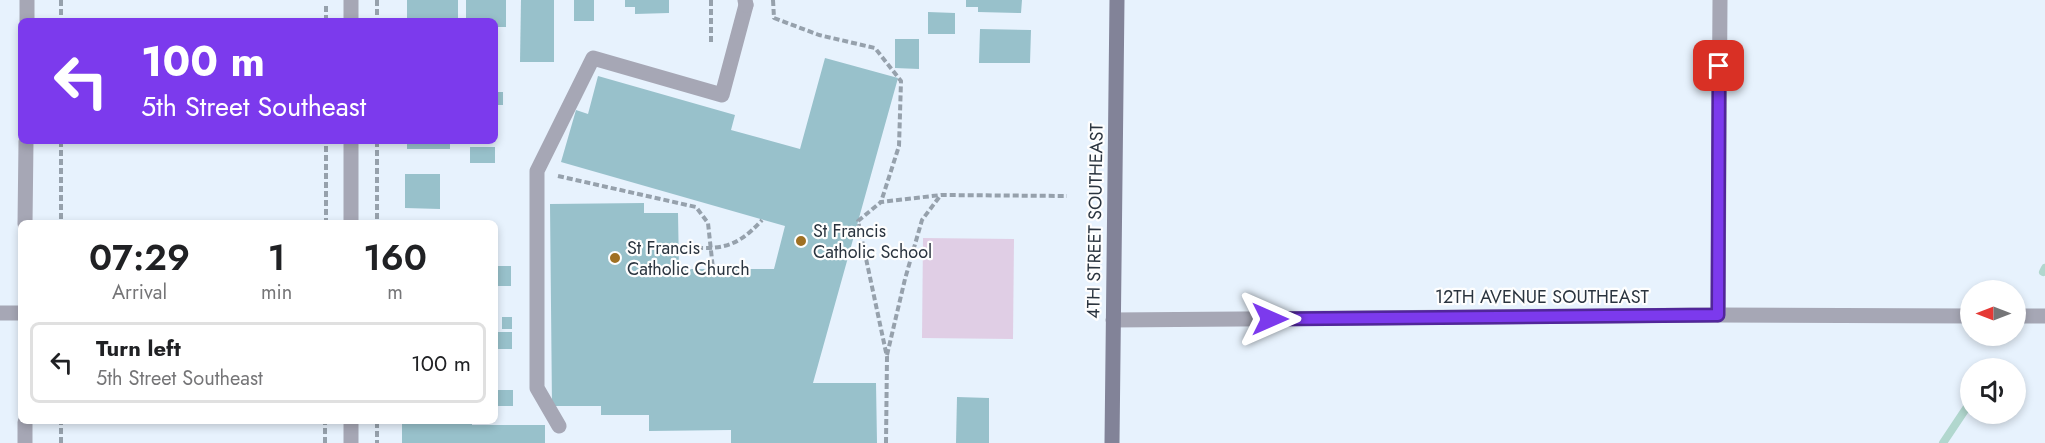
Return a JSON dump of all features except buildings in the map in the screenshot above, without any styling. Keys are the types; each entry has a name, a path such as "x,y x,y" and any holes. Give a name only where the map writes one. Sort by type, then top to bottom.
{"main road":[{"name":"4TH STREET SOUTHEAST","path":"1112,443 1117,0"}],"street":[{"path":"27,0 27,18"},
{"path":"351,0 351,18"},
{"path":"1718,315 1720,0"},
{"path":"559,426 537,388 537,171 593,58 722,95 746,3"},
{"path":"25,220 26,144"},
{"path":"351,144 351,220"},
{"path":"0,313 18,313"},
{"name":"12TH AVENUE SOUTHEAST","path":"1113,320 1718,315 1960,316"},
{"path":"2026,316 2045,316"},
{"path":"25,424 25,443"},
{"path":"351,424 351,443"}],"path":[{"path":"61,0 61,18"},
{"path":"326,0 326,18"},
{"path":"377,0 377,18"},
{"path":"711,0 711,47"},
{"path":"774,0 774,18 819,35 875,48 901,81 899,146 881,202 858,221 887,357"},
{"path":"61,144 61,220"},
{"path":"326,144 326,220"},
{"path":"377,144 377,220"},
{"path":"537,171 696,207 708,223 713,268"},
{"path":"881,202 941,195 1067,196"},
{"path":"886,443 887,357 904,279 922,220 941,195"},
{"path":"679,247 710,249 730,246 750,233 762,220"},
{"path":"61,424 61,443"},
{"path":"325,424 325,443"},
{"path":"377,424 377,443"}],"shaded area":[{"path":"923,238 1014,239 1013,339 922,338"}],"waterway":[{"path":"2043,272 2045,268"},
{"path":"1943,443 1960,418"}],"place":[{"name":"St Francis Catholic School","path":"801,241"},
{"name":"St Francis Catholic Church","path":"615,258"}],"route":[{"path":"1270,319 1718,315 1719,66"}]}
